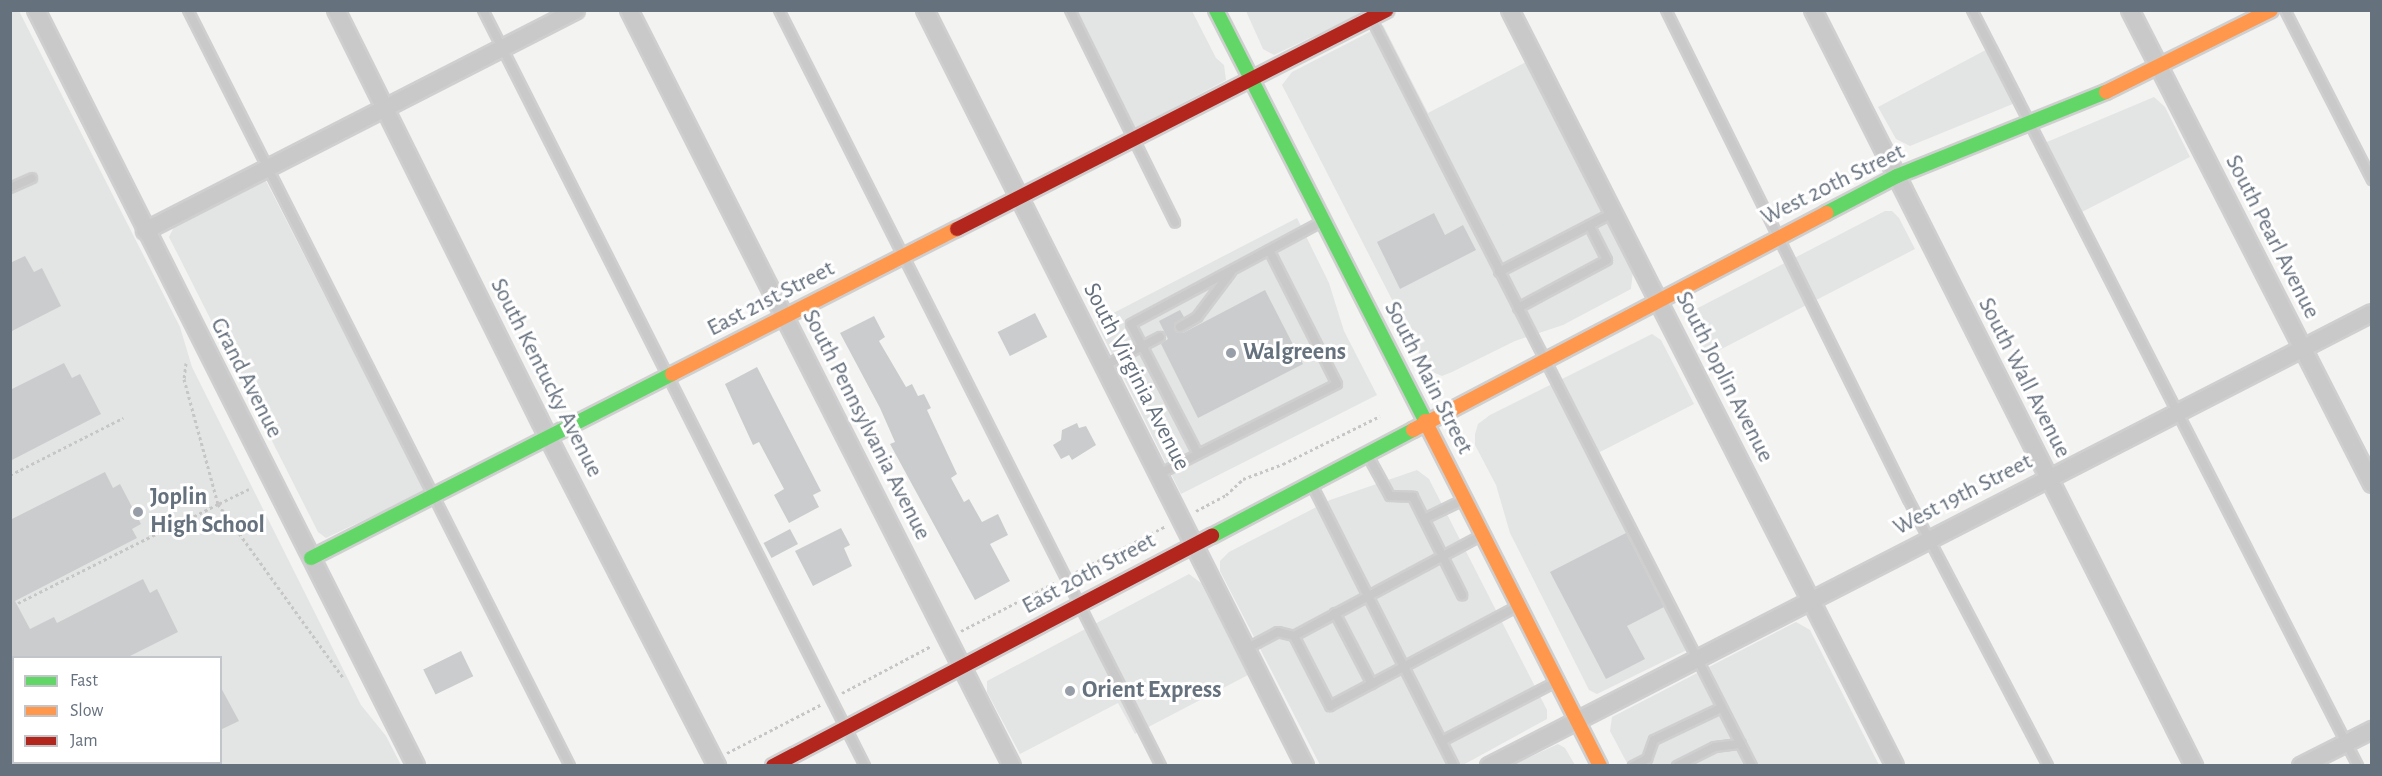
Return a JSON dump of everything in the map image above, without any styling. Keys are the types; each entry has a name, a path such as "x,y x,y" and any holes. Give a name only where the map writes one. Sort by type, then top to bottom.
{"main road":[{"name":"South Main Street","path":"1216,10 1600,765"},
{"name":"East 21st Street","path":"311,558 1251,80 1369,14 1386,10"},
{"name":"West 20th Street","path":"1426,423 1657,299 1897,176 2160,69 2271,10"},
{"name":"East 20th Street","path":"773,765 1426,423"}],"street":[{"name":"Grand Avenue","path":"36,10 145,231 416,765"},
{"name":"South Kentucky Avenue","path":"336,10 548,437 717,765"},
{"path":"145,231 576,10"},
{"name":"South Pennsylvania Avenue","path":"629,10 1012,765"},
{"name":"South Virginia Avenue","path":"925,10 1305,765"},
{"name":"South Joplin Avenue","path":"1510,10 1894,765"},
{"name":"South Wall Avenue","path":"1813,10 2194,765"},
{"name":"South Pearl Avenue","path":"2130,10 2372,484"},
{"name":"West 19th Street","path":"1489,765 2372,313"},
{"path":"2301,765 2372,730"}],"lane":[{"path":"188,10 570,765"},
{"path":"483,10 865,765"},
{"path":"778,10 1161,765"},
{"path":"1070,10 1175,222"},
{"path":"1666,10 1778,237 2048,765"},
{"path":"1972,10 2358,765"},
{"path":"2285,10 2372,180"},
{"path":"1369,14 1752,765"},
{"path":"10,189 32,178"},
{"path":"1499,272 1613,213"},
{"path":"1198,454 1131,324 1323,221"},
{"path":"1518,308 1607,260 1589,225"},
{"path":"1159,474 1336,384 1269,250"},
{"path":"1180,327 1197,317 1233,269"},
{"path":"1104,366 1160,337"},
{"path":"1367,454 1390,496 1413,497 1462,595"},
{"path":"1311,483 1454,765"},
{"path":"1424,519 1465,500"},
{"path":"1246,649 1278,632 1294,636 1483,536"},
{"path":"1294,636 1330,706 1519,606"},
{"path":"1335,614 1372,684"},
{"path":"1442,741 1557,681"},
{"path":"1633,765 1648,762 1654,740 1721,708"},
{"path":"1677,765 1715,747 1741,744"}],"path":[{"path":"186,363 184,380 218,504 343,677"},
{"path":"1195,511 1226,495 1243,479 1283,465 1380,416"},
{"path":"10,475 123,418"},
{"path":"190,518 249,489"},
{"path":"18,603 174,525"}],"shaded area":[{"name":"Joplin High School","path":"10,11 19,11 180,327 192,367 361,705 386,736 401,765 11,765"},
{"path":"1064,11 1192,11 1216,58 1224,65 1226,80 1126,133"},
{"path":"1246,11 1366,11 1274,55 1263,49"},
{"path":"1383,25 1428,113 1526,62 1633,271 1631,289 1563,325 1515,341 1442,376 1428,370 1282,85 1292,72"},
{"path":"1997,44 2025,99 1910,146 1896,139 1878,107"},
{"path":"2154,97 2165,107 2190,157 2072,217 2035,147"},
{"name":"Joplin High School","path":"265,179 425,491 326,538 318,532 169,237 175,225"},
{"path":"1885,211 1892,211 1899,218 1915,249 1706,357 1690,322 1694,310"},
{"path":"1297,218 1329,283 1344,331 1377,395 1181,494 1096,322"},
{"path":"1652,334 1661,340 1694,404 1598,453 1695,646 1597,694 1589,690 1510,533 1496,485 1475,445 1475,434 1478,424 1490,415"},
{"path":"1417,470 1429,479 1547,710 1547,719 1463,765 1320,765 1220,571 1220,561 1229,552 1330,500"},
{"path":"1189,574 1201,583 1248,675 1135,734 1118,703 1020,754 987,692 987,681"},
{"path":"1796,622 1810,630 1879,765 1628,765 1610,731 1612,717"},
{"path":"1558,744 1565,748 1575,765 1513,765"}],"building":[{"path":"1434,213 1445,235 1463,225 1476,250 1400,289 1377,242"},
{"path":"25,256 34,272 42,268 61,306 10,332 10,263"},
{"name":"Walgreens","path":"1265,290 1303,364 1198,418 1161,344 1168,339 1159,321 1180,310 1184,317 1174,328 1183,333"},
{"path":"1035,313 1047,337 1010,356 998,332"},
{"path":"874,316 885,337 879,341 906,387 912,384 918,396 924,394 931,408 927,410 957,474 951,478 964,502 969,499 982,522 998,514 1008,535 990,544 1010,581 975,600 890,444 895,442 880,408 840,333"},
{"path":"64,363 72,378 80,374 101,414 10,461 10,390"},
{"path":"757,367 821,491 813,495 819,507 789,523 774,495 784,489 759,442 753,445 725,384"},
{"path":"1077,423 1079,428 1086,426 1096,445 1072,460 1069,455 1061,459 1053,445 1061,440 1062,430"},
{"path":"105,472 113,488 120,484 141,524 132,529 137,538 15,601 30,629 54,617 57,623 143,579 150,593 157,589 178,632 130,656 10,657 10,520"},
{"path":"841,528 850,545 844,548 852,566 813,586 795,551"},
{"path":"790,529 798,544 771,558 764,543"},
{"path":"1626,533 1664,607 1627,626 1645,659 1606,679 1550,572"},
{"path":"461,651 473,676 436,695 423,669"},
{"path":"222,690 239,721 222,729"}],"traffic: fast":[{"path":"1216,10 1425,421"},
{"path":"1826,213 1897,176 2106,92"},
{"path":"311,558 672,374"},
{"path":"1212,536 1413,430"}],"traffic: slow":[{"path":"2106,92 2271,10"},
{"path":"1413,430 1826,213"},
{"path":"672,374 957,229"},
{"path":"1425,421 1600,766"}],"traffic: jam":[{"path":"957,229 1386,10"},
{"path":"773,766 1212,536"}],"place":[{"name":"Walgreens","path":"1231,353"},
{"name":"Joplin High School","path":"138,512"},
{"name":"Orient Express","path":"1070,691"}]}
